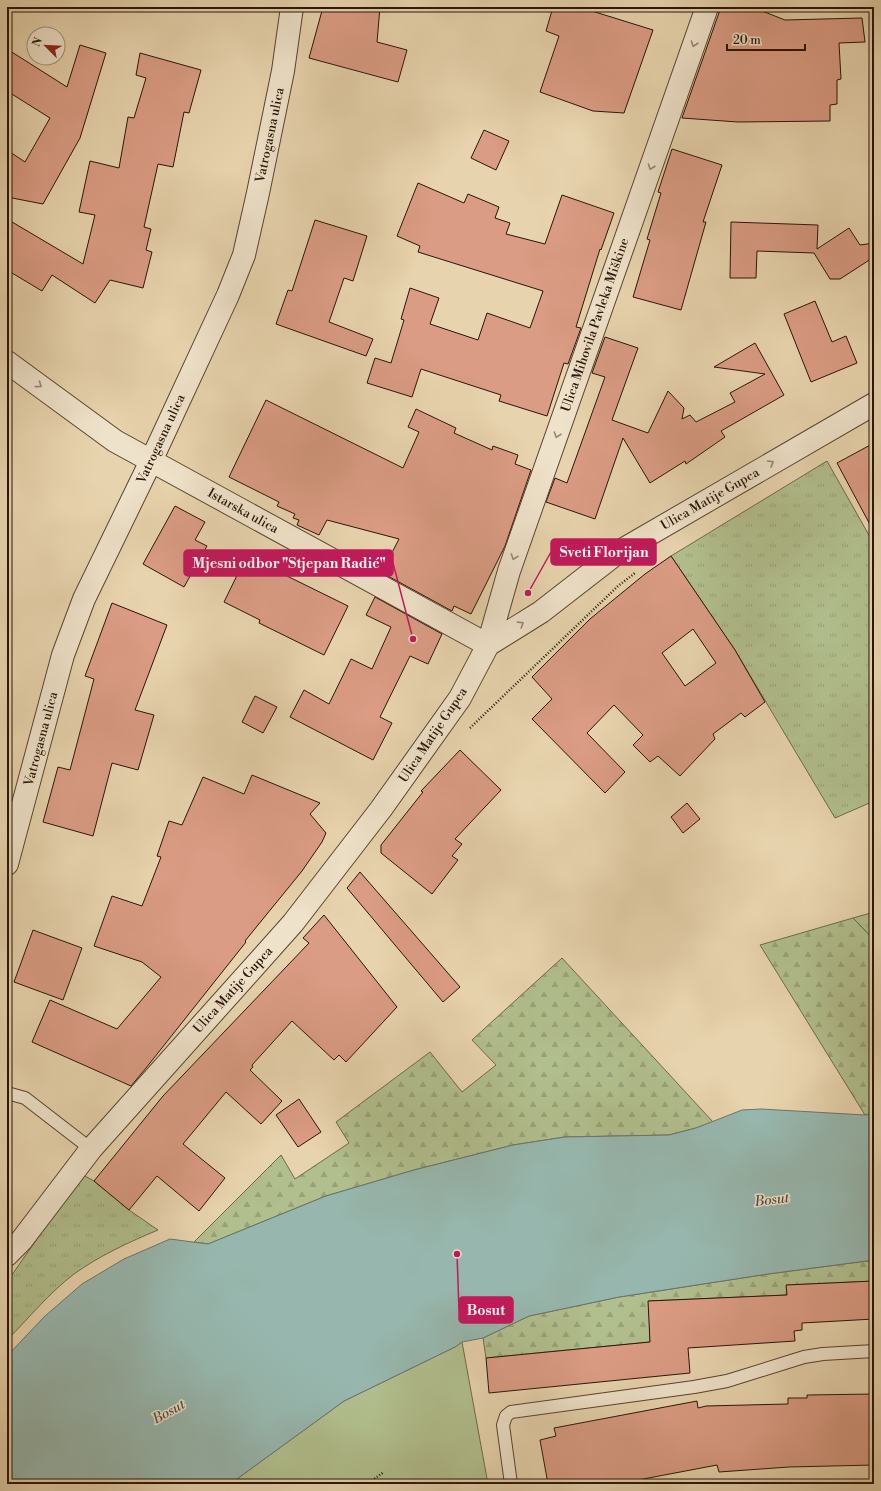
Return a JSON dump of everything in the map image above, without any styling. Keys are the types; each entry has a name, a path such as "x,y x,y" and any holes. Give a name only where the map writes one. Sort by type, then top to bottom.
{"street":[{"name":"Vatrogasna ulica","path":"7,864 63,655 84,599 151,461 228,295 244,255 283,71 292,7"},
{"name":"Ulica Mihovila Pavleka Miškine","path":"488,645 512,563 707,7"},
{"name":"Istarska ulica","path":"7,362 115,441 488,645"},
{"name":"Ulica Matije Gupca","path":"7,1255 21,1241 91,1149 293,923 381,809 460,698 488,645 541,612 617,553 874,404"}],"lane":[{"path":"7,1093 25,1098 91,1149"},
{"path":"511,1484 503,1425 506,1416 511,1412 727,1381 769,1369 793,1359 804,1357 823,1354 874,1351"}],"path":[{"path":"467,732 618,586 635,573"},
{"path":"367,1484 384,1472"}],"green space":[{"path":"827,461 874,544 874,781 870,785 874,792 874,801 835,818 735,650 671,556"},
{"path":"874,912 874,940 853,918"},
{"path":"853,918 874,940 874,1113 865,1115 760,945"},
{"path":"562,958 713,1122 669,1135 565,1137 513,1145 414,1170 326,1196 208,1244 194,1242 281,1155 295,1179 349,1143 336,1122 430,1052 462,1092 496,1065 472,1040"},
{"path":"83,1175 94,1181 129,1210 158,1230 114,1250 74,1274 48,1297 7,1340 7,1282 73,1187"},
{"path":"874,1260 874,1281 787,1285 787,1295 649,1301 650,1342 486,1358 483,1338 529,1316 619,1297 768,1274"},
{"path":"462,1342 488,1484 230,1484 344,1401 455,1347"}],"water":[{"path":"761,1109 865,1115 874,1113 874,1260 768,1274 619,1297 529,1316 483,1338 462,1342 455,1347 344,1401 230,1484 7,1484 7,1356 44,1317 82,1284 124,1259 170,1239 208,1244 326,1196 414,1170 513,1145 565,1137 669,1135 696,1128 742,1110"}],"building":[{"path":"323,7 380,7 377,42 407,50 398,82 309,58"},
{"path":"553,7 579,7 653,30 624,113 593,111 540,92 559,36 546,31"},
{"path":"721,7 752,7 785,20 862,18 865,42 839,43 841,79 837,80 837,104 830,105 830,121 738,122 682,118"},
{"path":"80,45 106,53 80,138 43,204 7,197 7,150 25,162 50,118 7,91 7,49 26,61 26,66 34,66 67,87"},
{"path":"140,53 201,70 189,113 184,112 173,167 158,164 144,227 151,229 146,250 152,252 143,288 110,280 95,303 52,275 42,291 7,270 7,219 83,264 95,215 79,212 90,161 119,168 128,117 134,118 146,78 136,75"},
{"path":"484,130 509,141 496,170 471,158"},
{"path":"672,149 722,165 703,222 706,222 681,310 633,297 650,240 647,239 661,193 658,192"},
{"path":"418,183 464,203 468,194 499,207 495,218 510,223 506,234 545,244 562,195 614,213 601,250 600,249 576,327 581,328 568,364 564,363 547,416 499,401 501,395 421,369 412,397 367,383 375,358 391,363 404,320 401,319 410,288 439,298 430,324 478,340 487,313 530,328 543,291 418,252 420,246 397,236"},
{"path":"315,220 367,236 353,281 344,278 329,322 373,339 366,356 276,324 288,290 292,291"},
{"path":"731,222 818,225 817,249 849,228 860,245 874,243 874,257 840,279 830,279 814,253 757,251 756,278 730,278"},
{"path":"815,301 832,342 846,336 857,363 811,382 784,314"},
{"path":"605,337 638,348 612,420 648,433 668,391 684,408 682,419 690,415 696,422 735,402 730,393 765,374 714,367 755,343 784,395 721,431 725,437 686,464 685,461 650,483 623,438 595,519 546,502 555,478 567,483 605,377 592,373"},
{"path":"266,400 403,468 419,432 408,427 416,409 456,428 454,433 492,450 493,446 518,455 515,464 531,470 505,546 471,614 454,606 452,611 386,575 388,573 383,570 399,539 327,520 319,535 297,525 299,520 293,518 295,514 277,506 279,502 229,477"},
{"path":"874,443 874,532 837,463"},
{"path":"175,506 205,522 195,540 207,546 184,587 143,564"},
{"path":"247,555 348,606 324,655 259,623 260,620 224,602"},
{"path":"671,556 735,650 765,702 745,717 741,713 713,734 715,739 680,776 658,756 650,762 633,745 643,735 614,705 587,733 625,772 605,793 532,719 552,699 532,677 590,619 645,574","holes":["693,629 716,663 685,686 662,653"]},
{"path":"375,597 442,634 428,664 410,656 380,717 392,723 373,760 290,717 304,690 329,704 351,659 372,669 391,627 366,615"},
{"path":"112,603 167,625 135,710 154,715 138,770 112,763 93,836 43,822 58,767 70,770 94,679 85,676"},
{"path":"255,696 277,707 263,733 242,722"},
{"path":"460,750 501,790 455,839 462,844 452,856 458,860 432,894 381,853 381,845 423,792 421,791"},
{"path":"252,775 320,803 310,814 326,833 322,842 302,871 245,941 246,942 146,1068 131,1086 32,1042 50,1000 117,1029 161,977 142,962 94,946 112,896 142,906 161,857 157,856 169,821 182,825 203,777 244,794"},
{"path":"687,803 700,819 683,833 671,817"},
{"path":"360,872 460,987 443,1002 347,888"},
{"path":"324,915 397,1007 346,1062 339,1055 334,1060 292,1021 252,1065 253,1067 250,1070 282,1101 261,1124 226,1092 183,1144 225,1178 199,1211 157,1176 129,1210 94,1181 163,1096 309,943 303,938"},
{"path":"33,930 82,948 63,1000 14,982"},
{"path":"299,1099 321,1132 298,1147 276,1115"},
{"path":"874,1281 874,1319 802,1323 802,1330 794,1331 795,1341 688,1348 690,1373 489,1393 486,1358 650,1342 648,1301 787,1295 786,1285"},
{"path":"874,1394 874,1465 789,1467 719,1472 717,1465 617,1484 548,1484 540,1440 556,1436 554,1428 697,1401 698,1408 706,1406 788,1404 788,1398 807,1398 807,1395"}],"place":[{"name":"Sveti Florijan","path":"528,593"},
{"name":"Mjesni odbor \"Stjepan Radić\"","path":"413,639"},
{"name":"Bosut","path":"457,1254"}]}
